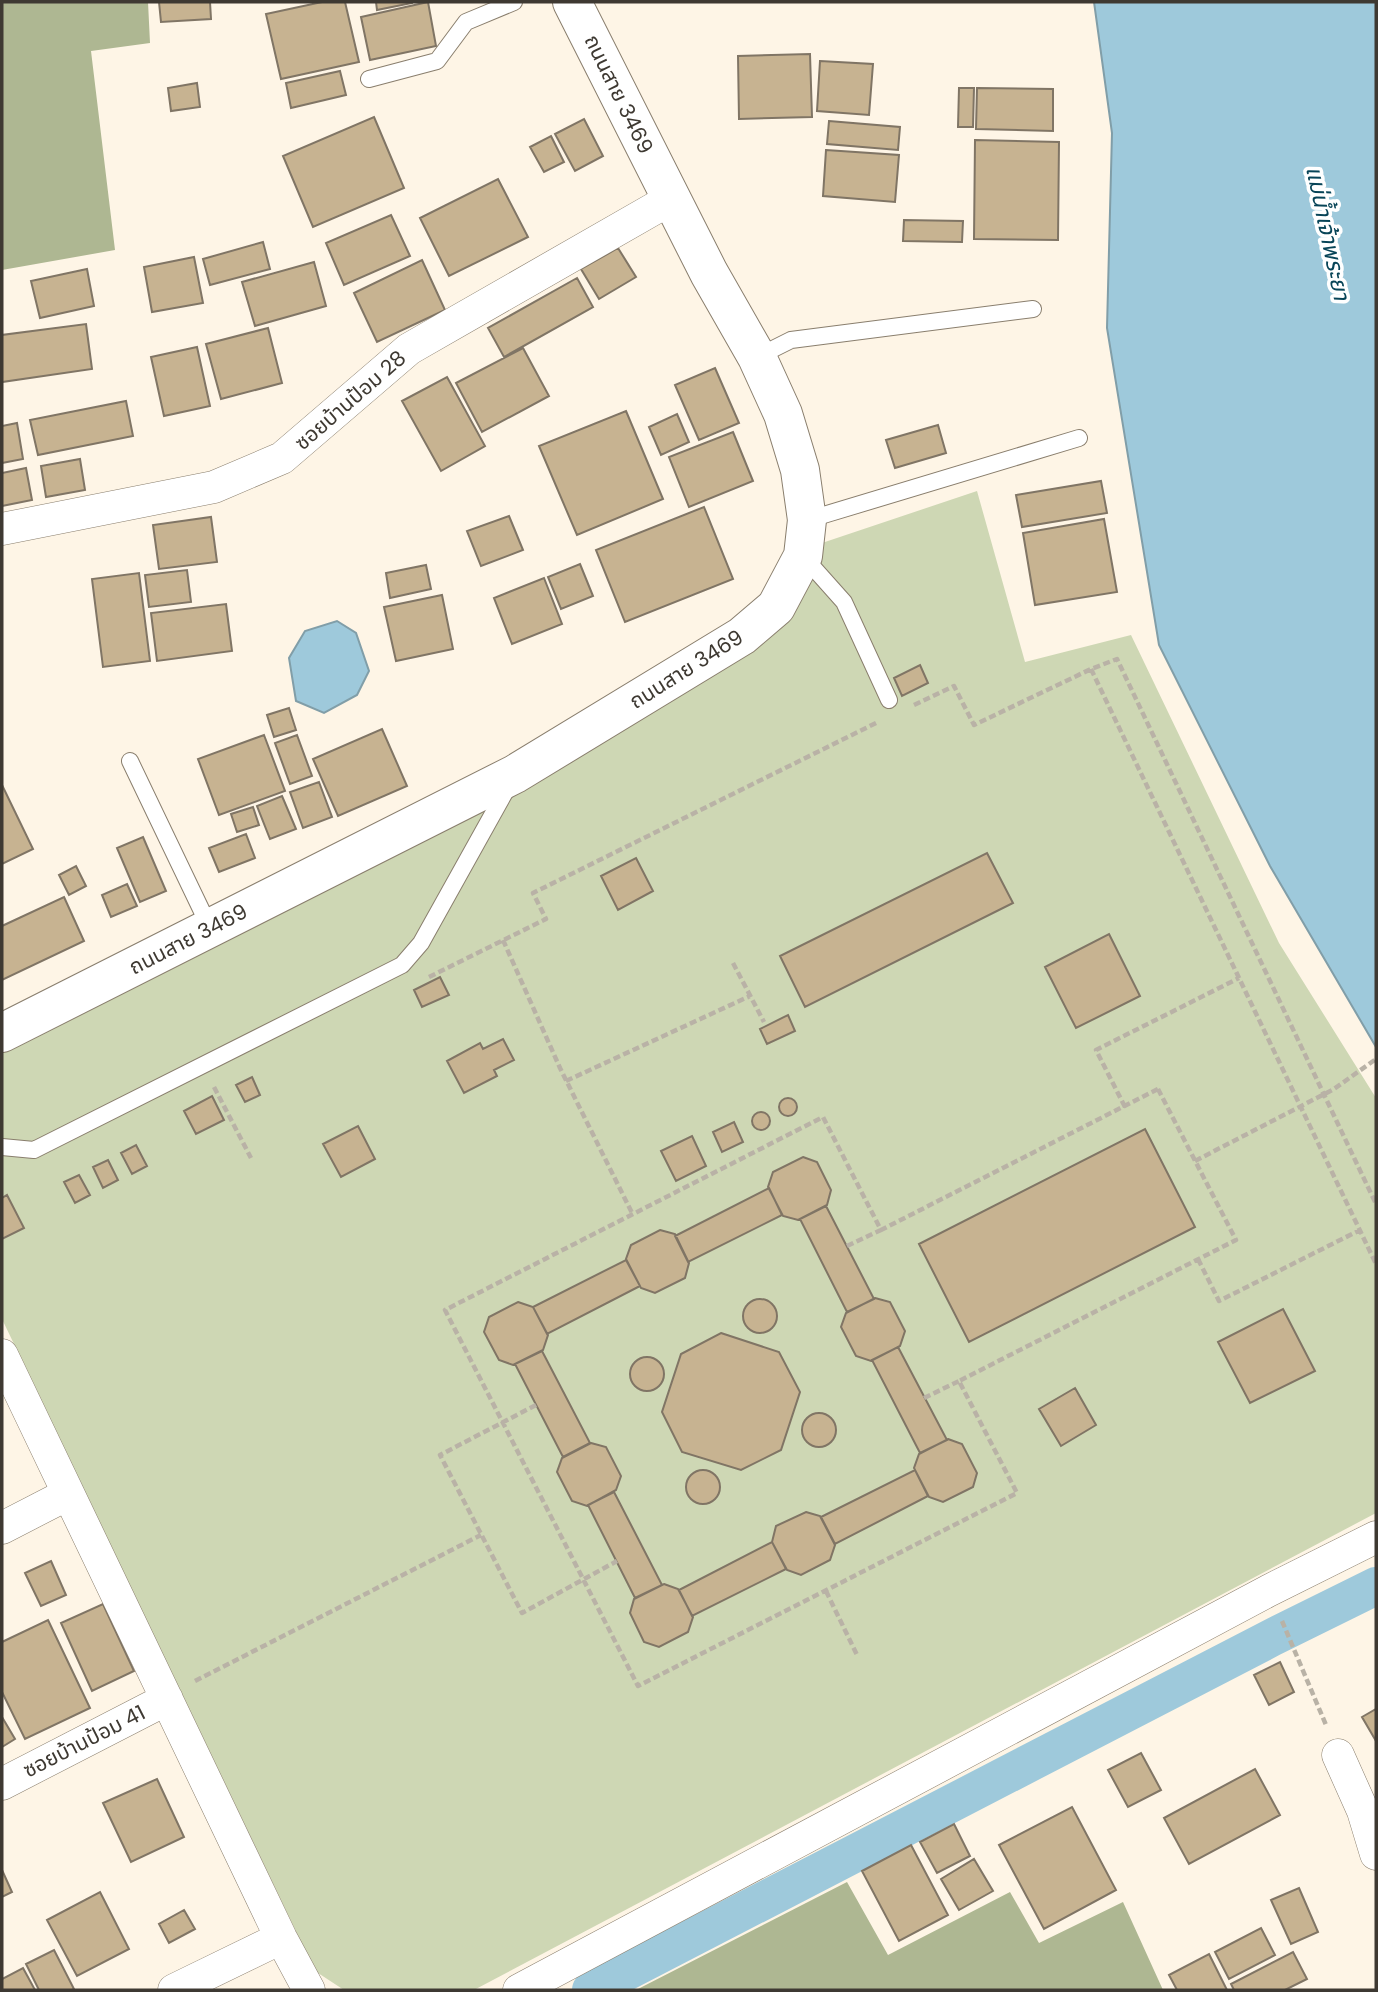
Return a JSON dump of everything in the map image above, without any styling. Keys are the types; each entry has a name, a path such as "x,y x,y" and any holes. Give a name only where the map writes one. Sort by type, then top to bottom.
{"street":[{"name":"ถนนสาย 3469","path":"2,1033 515,774 742,636 776,607 805,538 800,470 783,414 757,357 709,273 572,2"},
{"name":"ซอยบ้านป้อม 28","path":"2,529 214,487 282,458 409,349 671,199"},
{"path":"2,1355 68,1494 178,1692 281,1938 309,1990"},
{"path":"2,1528 68,1494"},
{"path":"519,1990 1268,1591 1376,1537"},
{"name":"ซอยบ้านป้อม 41","path":"2,1784 178,1692"},
{"path":"1338,1755 1363,1811 1376,1854"},
{"path":"174,1990 281,1938"}],"lane":[{"path":"369,79 437,61 466,22 514,2"},
{"path":"757,357 791,340 1033,309"},
{"path":"889,700 844,602 805,538 1079,438"},
{"path":"130,761 210,928"},
{"path":"2,1147 34,1150 402,965 421,943 515,774"}],"path":[{"path":"907,708 954,686 974,725 1117,659 1376,1204"},
{"path":"1091,669 1376,1265"},
{"path":"402,965 424,980 546,919 533,893 883,720"},
{"path":"503,940 566,1081 633,1215"},
{"path":"733,963 764,1022"},
{"path":"1125,1107 1096,1050 1239,978"},
{"path":"566,1081 750,996"},
{"path":"1195,1161 1324,1094 1376,1059"},
{"path":"203,1065 251,1157"},
{"path":"846,1246 1158,1089 1236,1240 924,1398"},
{"path":"881,1230 823,1118 445,1310 638,1686 1017,1493 959,1381"},
{"path":"1198,1259 1219,1301 1360,1230"},
{"path":"536,1405 440,1455 481,1535 522,1613 617,1561"},
{"path":"178,1692 481,1535"},
{"path":"826,1591 858,1657"},
{"path":"1277,1610 1338,1755"}],"green space":[{"path":"2,2 148,2 150,43 91,51 115,250 2,270"},
{"path":"977,491 1025,662 1131,635 1279,943 1376,1098 1376,1513 474,1990 344,1990 315,1971 2,1319 2,1046 731,657 816,545"},
{"path":"847,1882 888,1955 1010,1892 1039,1943 1123,1902 1163,1990 636,1990"}],"water":[{"name":"แม่น้ำเจ้าพระยา","path":"1094,2 1376,2 1376,1047 1270,866 1159,645 1107,328 1112,133"},
{"path":"337,621 356,633 369,671 357,695 324,713 296,701 289,658 305,631"}],"building":[{"path":"159,2 210,2 211,19 161,22"},
{"path":"322,2 345,2 359,62 281,79 266,14"},
{"path":"376,2 412,2 412,3 377,10"},
{"path":"428,2 436,46 370,60 361,17"},
{"path":"810,54 812,117 739,119 738,56"},
{"path":"820,61 873,64 869,115 817,111"},
{"path":"340,71 346,95 291,108 286,83"},
{"path":"197,83 200,107 171,111 168,88"},
{"path":"959,88 974,88 973,127 958,127"},
{"path":"977,88 1053,89 1053,131 976,129"},
{"path":"374,117 404,188 313,227 283,156"},
{"path":"584,119 603,156 575,171 555,134"},
{"path":"829,121 900,127 898,150 827,144"},
{"path":"551,136 564,162 544,172 530,147"},
{"path":"975,140 1059,142 1058,240 974,239"},
{"path":"826,150 899,155 895,202 823,196"},
{"path":"498,179 528,237 449,276 420,218"},
{"path":"391,215 410,256 344,285 326,243"},
{"path":"904,220 963,221 962,242 903,241"},
{"path":"263,242 270,269 210,285 203,259"},
{"path":"618,248 636,277 599,299 581,269"},
{"path":"194,257 203,303 152,312 144,267"},
{"path":"422,260 445,310 377,342 354,293"},
{"path":"314,262 326,306 255,326 242,282"},
{"path":"87,269 94,306 40,318 31,281"},
{"path":"577,278 593,307 504,357 488,328"},
{"path":"86,324 92,369 2,382 2,335"},
{"path":"268,328 282,383 221,399 206,344"},
{"path":"197,347 210,406 164,416 151,357"},
{"path":"523,348 549,396 482,432 456,383"},
{"path":"715,368 739,423 699,440 675,385"},
{"path":"447,377 485,446 441,471 402,401"},
{"path":"126,401 133,436 38,455 30,420"},
{"path":"626,411 663,499 577,535 539,446"},
{"path":"677,414 689,442 661,455 649,427"},
{"path":"17,423 23,459 2,463 2,426"},
{"path":"938,425 946,453 895,468 886,440"},
{"path":"733,432 753,481 689,507 669,457"},
{"path":"80,459 85,490 46,497 41,466"},
{"path":"26,468 32,500 2,506 2,473"},
{"path":"1101,481 1107,513 1022,527 1016,495"},
{"path":"704,507 733,579 625,622 596,550"},
{"path":"509,516 523,550 481,566 467,531"},
{"path":"211,517 217,562 159,569 153,525"},
{"path":"1104,519 1117,592 1035,605 1023,533"},
{"path":"580,564 593,596 561,609 548,577"},
{"path":"426,565 431,589 390,598 386,573"},
{"path":"187,570 191,602 149,607 145,575"},
{"path":"139,573 150,661 103,667 92,579"},
{"path":"544,578 562,624 512,644 494,598"},
{"path":"442,595 453,649 396,661 384,607"},
{"path":"226,604 232,651 157,661 151,613"},
{"path":"920,665 928,683 902,696 894,678"},
{"path":"289,708 296,730 274,737 267,715"},
{"path":"382,729 407,786 338,816 313,759"},
{"path":"264,735 285,791 219,815 198,759"},
{"path":"297,735 312,776 290,784 275,743"},
{"path":"319,782 332,817 303,828 290,792"},
{"path":"2,785 33,849 2,864"},
{"path":"282,796 296,829 270,839 257,806"},
{"path":"253,807 259,825 237,832 231,814"},
{"path":"246,834 255,858 219,872 209,848"},
{"path":"143,837 166,891 140,902 117,848"},
{"path":"987,853 1013,903 805,1007 780,956"},
{"path":"636,858 653,891 618,910 601,876"},
{"path":"76,866 86,886 69,895 59,875"},
{"path":"127,884 137,906 111,917 102,895"},
{"path":"64,897 84,941 2,980 2,926"},
{"path":"1109,934 1140,996 1076,1028 1045,967"},
{"path":"440,977 449,995 422,1007 414,990"},
{"path":"788,1015 795,1031 767,1044 760,1029"},
{"path":"503,1039 514,1060 494,1070 497,1076 464,1093 447,1061 480,1043 483,1049"},
{"path":"252,1077 260,1095 245,1102 236,1085"},
{"path":"212,1096 224,1120 196,1134 184,1111"},
{"path":"784,1098 792,1098 797,1107 795,1114 784,1116 779,1111 779,1103"},
{"path":"757,1112 765,1112 770,1121 768,1128 757,1130 752,1125 752,1117"},
{"path":"734,1122 743,1142 722,1152 713,1132"},
{"path":"358,1126 375,1159 341,1177 323,1144"},
{"path":"1145,1129 1195,1227 969,1342 919,1244"},
{"path":"692,1136 706,1166 676,1181 661,1151"},
{"path":"136,1145 147,1166 132,1174 121,1153"},
{"path":"803,1157 817,1162 831,1190 827,1205 798,1220 783,1216 768,1187 773,1172"},
{"path":"108,1160 118,1180 103,1188 93,1167"},
{"path":"79,1175 90,1195 75,1203 64,1182"},
{"path":"769,1188 782,1215 688,1262 675,1236"},
{"path":"7,1195 24,1228 2,1239 2,1198"},
{"path":"826,1206 874,1299 847,1312 800,1219"},
{"path":"660,1230 675,1234 689,1263 685,1278 655,1293 641,1288 626,1259 631,1245"},
{"path":"626,1260 640,1286 547,1334 533,1307"},
{"path":"875,1298 890,1302 905,1331 900,1346 871,1361 856,1356 841,1327 846,1313"},
{"path":"760,1299 772,1304 777,1316 772,1328 760,1333 748,1328 743,1316 748,1304"},
{"path":"518,1302 533,1307 548,1335 543,1350 513,1365 499,1360 484,1332 489,1317"},
{"path":"1283,1309 1315,1371 1250,1403 1218,1342"},
{"path":"721,1333 779,1352 800,1392 781,1450 741,1470 682,1452 662,1412 681,1354"},
{"path":"898,1347 947,1440 920,1453 872,1360"},
{"path":"542,1351 590,1443 563,1457 515,1364"},
{"path":"647,1357 659,1362 664,1374 659,1386 647,1391 635,1386 630,1374 635,1362"},
{"path":"1075,1388 1096,1425 1061,1446 1039,1409"},
{"path":"819,1413 831,1418 836,1430 831,1442 819,1447 807,1442 802,1430 807,1418"},
{"path":"948,1439 962,1444 977,1473 973,1487 943,1502 929,1497 914,1468 919,1454"},
{"path":"591,1443 606,1447 621,1476 616,1490 587,1506 572,1501 557,1472 562,1458"},
{"path":"703,1470 715,1475 720,1487 715,1499 703,1504 691,1499 686,1487 691,1475"},
{"path":"915,1470 928,1496 835,1544 821,1517"},
{"path":"614,1492 662,1585 635,1598 588,1505"},
{"path":"806,1512 820,1516 835,1545 830,1560 801,1575 787,1570 772,1542 776,1526"},
{"path":"772,1542 786,1569 692,1616 679,1590"},
{"path":"51,1561 66,1595 41,1606 25,1573"},
{"path":"664,1584 678,1589 693,1617 688,1632 659,1647 644,1642 630,1613 634,1599"},
{"path":"103,1604 134,1671 92,1691 61,1623"},
{"path":"48,1620 90,1708 25,1739 2,1692 2,1642"},
{"path":"1280,1662 1294,1692 1269,1705 1254,1675"},
{"path":"1376,1709 1376,1741 1362,1717"},
{"path":"2,1717 15,1739 2,1747"},
{"path":"1141,1753 1161,1790 1128,1807 1108,1770"},
{"path":"1255,1769 1280,1815 1189,1864 1164,1818"},
{"path":"157,1779 184,1837 131,1862 103,1803"},
{"path":"1072,1807 1116,1890 1044,1929 999,1845"},
{"path":"954,1824 970,1856 937,1873 920,1842"},
{"path":"911,1845 948,1915 899,1941 862,1871"},
{"path":"974,1859 993,1891 959,1910 941,1879"},
{"path":"2,1870 12,1892 2,1897"},
{"path":"1299,1888 1318,1932 1291,1944 1271,1900"},
{"path":"100,1892 129,1949 77,1976 47,1920"},
{"path":"184,1910 195,1929 169,1943 159,1924"},
{"path":"1261,1928 1275,1955 1229,1979 1215,1952"},
{"path":"54,1950 74,1989 72,1990 39,1990 26,1964"},
{"path":"1293,1952 1307,1979 1285,1990 1234,1990 1231,1984"},
{"path":"1209,1954 1227,1990 1177,1990 1169,1975"},
{"path":"23,1968 35,1990 2,1990 2,1979"}],"waterway":[{"path":"591,1990 1376,1586"}]}
